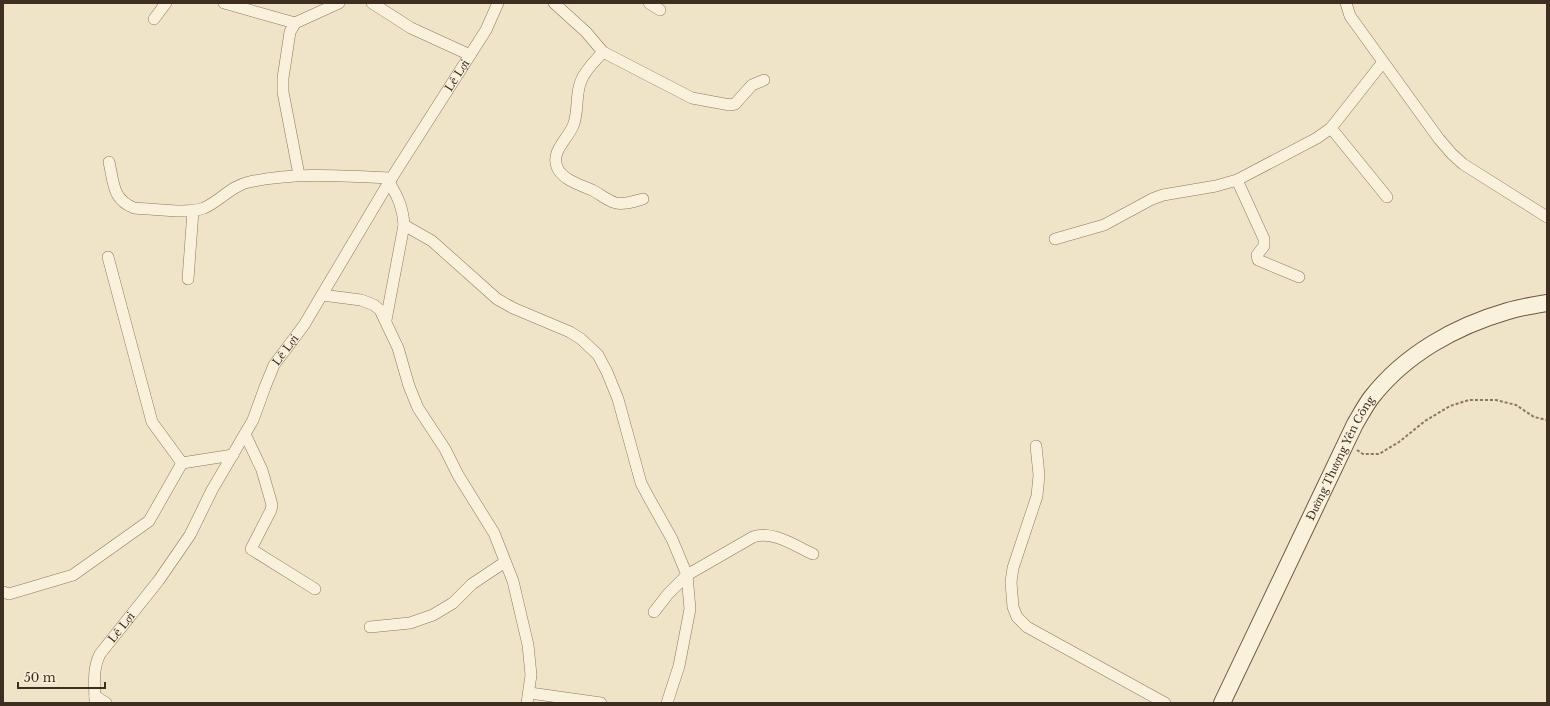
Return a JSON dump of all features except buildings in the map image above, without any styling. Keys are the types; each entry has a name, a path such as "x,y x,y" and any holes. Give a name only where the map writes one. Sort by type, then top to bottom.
{"main road":[{"name":"Đường Thượng Yên Công","path":"1222,703 1355,424 1371,399 1392,375 1421,351 1450,334 1509,310 1547,303"}],"street":[{"path":"154,19 166,3"},
{"path":"224,3 295,23"},
{"path":"299,175 284,104 283,92 283,78 290,32 295,23 339,3"},
{"path":"372,3 410,28 470,55"},
{"name":"Lê Lợi","path":"95,699 94,672 100,654 159,580 190,535 212,490 253,420 264,387 274,365 304,325 390,180 486,30 498,3"},
{"path":"554,3 586,32 603,52 692,98 730,105 737,103 752,85 764,80"},
{"path":"649,3 660,10"},
{"path":"1346,3 1350,16 1452,154 1463,164 1547,217"},
{"path":"603,52 584,75 580,83 573,126 557,152 555,158 556,166 564,177 615,203 628,203 643,199"},
{"path":"1055,239 1104,225 1141,204 1158,197 1216,186 1236,180 1317,138 1331,128 1383,62"},
{"path":"1331,128 1387,197"},
{"path":"109,162 115,192 120,200 126,205 134,208 193,211 212,204 233,188 241,184 299,175 390,180 399,198 404,215 404,225 386,320"},
{"path":"1236,180 1264,239 1264,246 1257,255 1258,260 1299,277"},
{"path":"188,279 193,211"},
{"path":"404,225 432,241 497,299 513,308 570,332 581,339 598,355 618,399 641,482 672,539 687,575 690,609 679,666 667,703"},
{"path":"108,257 152,422 182,463"},
{"path":"322,294 361,300 374,305 380,310 386,320 398,348 411,391 418,408 494,533 506,562 513,581 528,645 531,676 528,698 601,703"},
{"path":"245,434 262,470 272,505 271,510 251,549 315,589"},
{"path":"1036,446 1039,475 1037,496 1013,568 1011,582 1013,606 1017,617 1027,627 1165,703"},
{"path":"182,463 233,455"},
{"path":"3,592 9,594 73,575 149,522 182,463"},
{"path":"654,612 668,594 687,575 760,534 772,536 813,554"},
{"path":"370,627 410,623 433,615 453,603 472,584 506,562"},
{"path":"95,699 106,703"}],"path":[{"path":"1346,443 1363,454 1379,454 1399,442 1425,420 1450,406 1470,400 1496,400 1516,405 1534,417 1547,420"}]}
